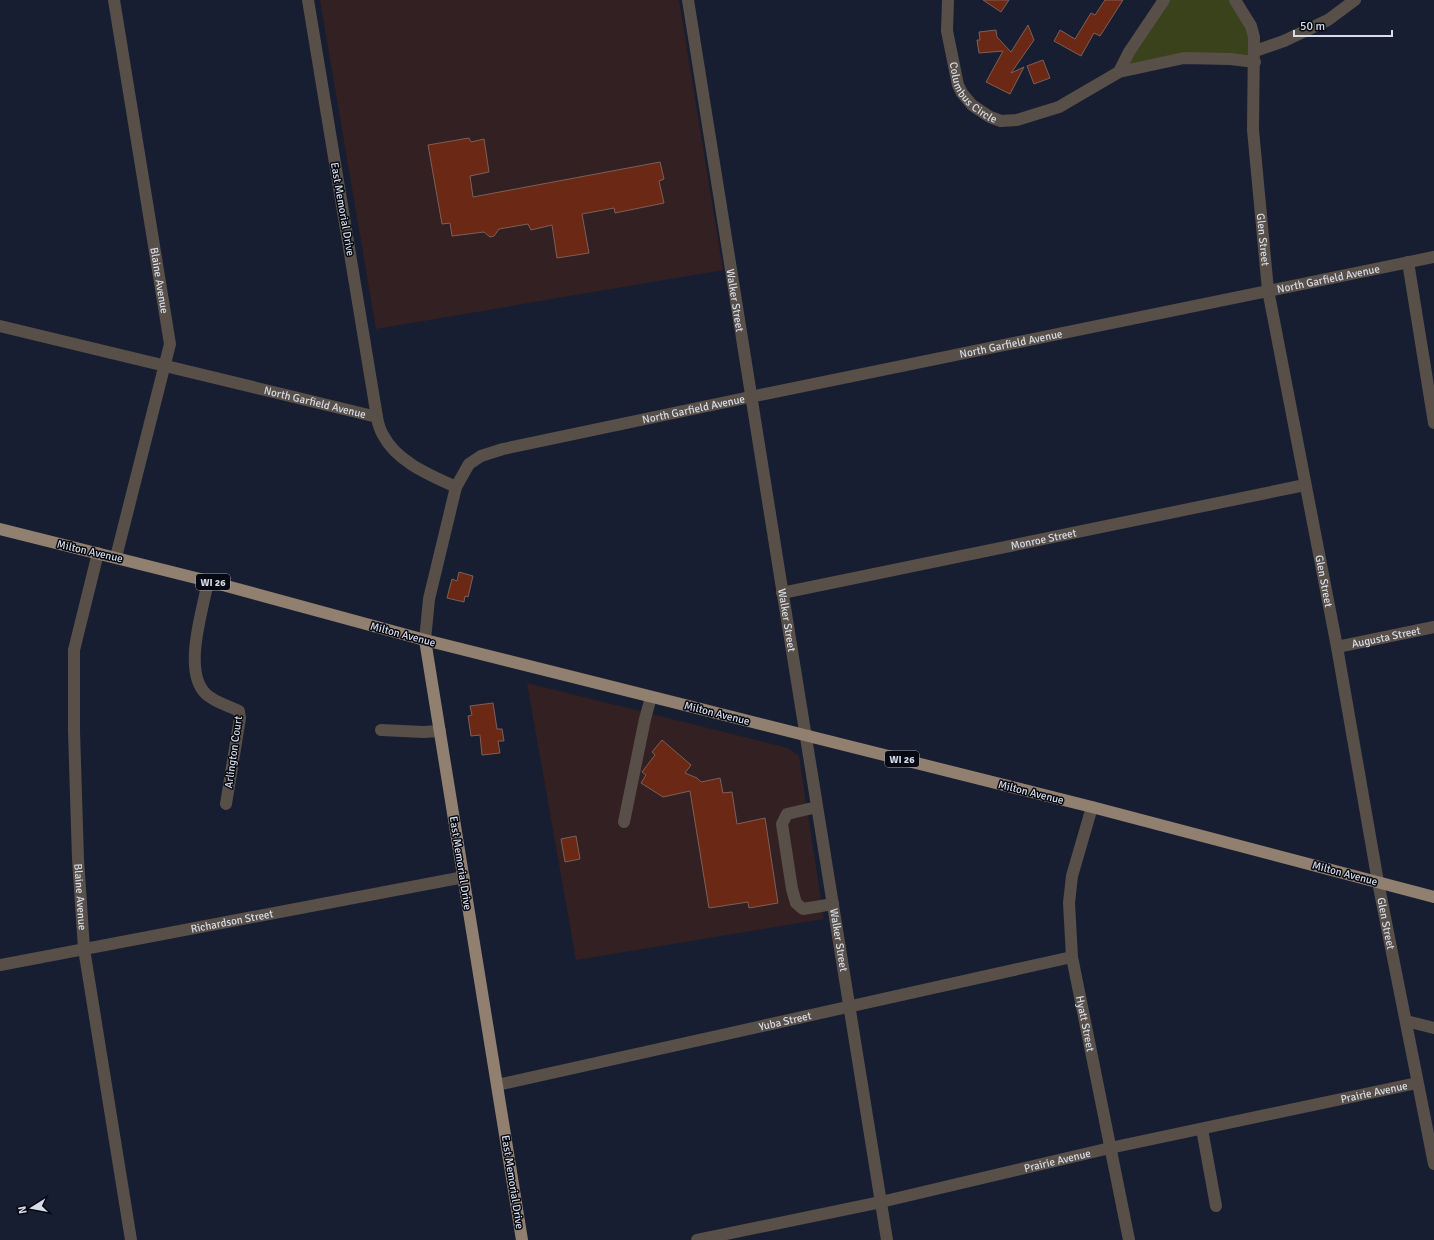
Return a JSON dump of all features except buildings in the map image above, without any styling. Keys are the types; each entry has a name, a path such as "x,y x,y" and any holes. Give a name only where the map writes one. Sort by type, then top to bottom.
{"main road":[{"name":"Milton Avenue","path":"0,529 208,581 425,640 1092,807 1434,897"},
{"name":"East Memorial Drive","path":"425,640 522,1240"}],"street":[{"name":"Blaine Avenue","path":"114,0 170,344 116,557"},
{"name":"East Memorial Drive","path":"308,0 377,417"},
{"name":"Walker Street","path":"688,0 750,396 887,1240"},
{"name":"Columbus Circle","path":"948,0 947,37 958,84 962,93 972,105 990,117 1008,121 1045,113 1079,97 1118,72 1184,58 1230,59 1255,56"},
{"name":"Columbus Circle","path":"1118,72 1129,52 1164,0"},
{"name":"Glen Street","path":"1235,0 1251,26 1255,56 1253,130 1268,290 1304,485 1337,647 1378,882 1434,1164"},
{"path":"1255,56 1328,20 1355,0"},
{"name":"North Garfield Avenue","path":"0,326 377,417 382,434 390,446 401,457 434,477 456,487 468,464 481,456 503,449 750,396 1434,257"},
{"path":"1408,262 1434,423"},
{"name":"Monroe Street","path":"782,593 1304,485"},
{"name":"East Memorial Drive","path":"425,640 430,600 456,487"},
{"name":"Blaine Avenue","path":"98,553 74,650 74,738 84,949 131,1240"},
{"name":"Arlington Court","path":"208,581 196,644 196,675 202,690 207,696 239,711 240,718 226,804"},
{"name":"Augusta Street","path":"1337,647 1434,627"},
{"path":"624,822 645,719 651,697"},
{"path":"380,730 440,732"},
{"path":"817,807 787,814 782,824 792,889 796,903 803,909 833,904"},
{"name":"Hyatt Street","path":"1092,807 1072,876 1068,903 1072,957 1129,1240"},
{"name":"Richardson Street","path":"0,965 464,877"},
{"name":"Yuba Street","path":"497,1085 1072,957"},
{"path":"1406,1022 1434,1028"},
{"name":"Prairie Avenue","path":"697,1240 881,1202 1110,1148 1417,1083"},
{"path":"1202,1129 1216,1206"}],"shaded area":[{"path":"320,0 679,0 723,270 376,329"},
{"path":"527,683 788,748 799,756 824,919 576,960"}],"green space":[{"path":"1164,0 1235,0 1251,26 1255,62 1184,58 1119,72"}]}
